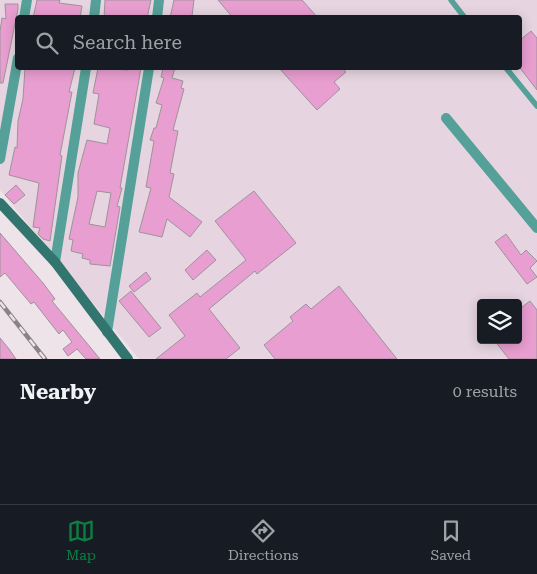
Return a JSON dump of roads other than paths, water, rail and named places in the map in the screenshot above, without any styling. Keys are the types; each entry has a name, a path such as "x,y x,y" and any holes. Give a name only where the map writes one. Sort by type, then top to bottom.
{"street":[{"path":"25,15 28,0"},
{"path":"94,15 96,0"},
{"path":"157,15 159,0"},
{"path":"0,159 16,70"},
{"path":"55,262 86,70"},
{"path":"107,332 149,70"},
{"path":"446,118 537,228"},
{"path":"0,203 55,262 128,359"}],"lane":[{"path":"451,0 463,15"},
{"path":"508,70 537,106"}],"railway":[{"path":"0,302 45,359"}]}
